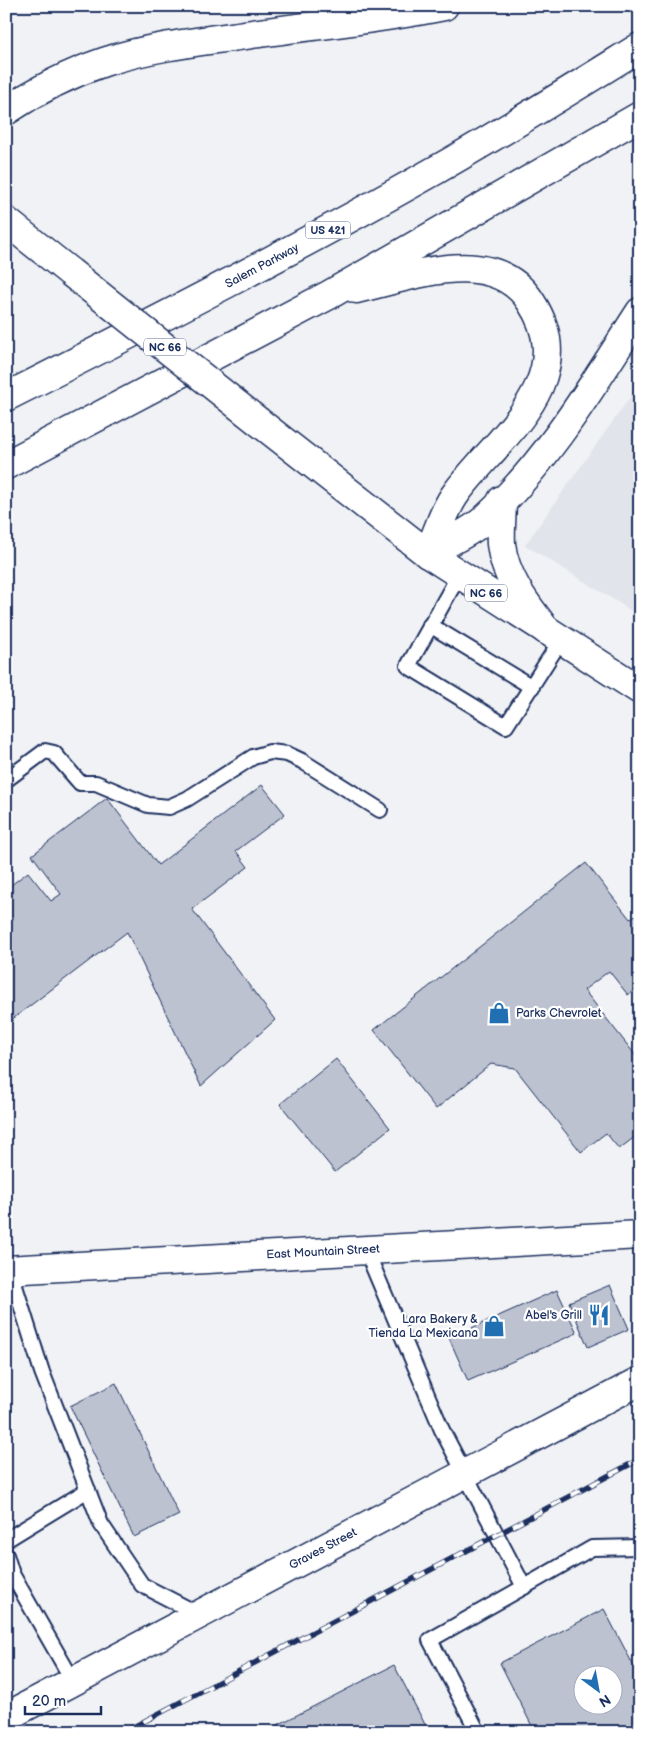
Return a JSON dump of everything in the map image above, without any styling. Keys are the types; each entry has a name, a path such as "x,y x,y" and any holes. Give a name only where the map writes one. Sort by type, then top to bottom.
{"main road":[{"path":"6,111 43,88 72,74 106,61 138,53 203,40 444,6"},
{"name":"Salem Parkway","path":"6,397 192,303 316,237 437,169 640,47"},
{"path":"6,464 329,295 640,116"},
{"name":"NC 66","path":"6,221 428,554 640,690"},
{"path":"329,295 428,273 473,268 490,270 504,277 522,291 537,310 544,326 547,359 535,395 507,437 456,493 428,554"},
{"path":"428,554 485,520 559,434 640,312"},
{"path":"502,500 501,544 507,568 517,592 554,635"},
{"name":"East Mountain Street","path":"8,1270 640,1235"},
{"name":"Graves Street","path":"6,1717 640,1381"}],"lane":[{"path":"459,575 408,666 506,726 532,687 554,635"},
{"path":"430,625 532,687"},
{"path":"6,780 45,751 54,753 80,783 96,783 148,805 169,807 187,799 253,757 270,752 287,754 302,761 380,810"},
{"path":"366,1250 442,1430 524,1587"},
{"path":"8,1270 42,1372 101,1524 142,1585 200,1614"},
{"path":"6,1540 88,1490"},
{"path":"478,1732 430,1640 592,1548 640,1547"},
{"path":"6,1555 12,1574 73,1682"}],"shaded area":[{"path":"640,383 640,616 525,545"}],"building":[{"path":"262,785 285,814 236,851 248,867 192,909 275,1020 201,1086 127,932 6,1024 6,889 28,872 51,901 61,894 32,855 107,798 158,865"},
{"name":"Parks Chevrolet","path":"586,863 630,919 635,915 640,921 640,996 635,989 628,995 609,971 584,990 640,1061 640,1133 619,1149 606,1133 581,1152 515,1068 491,1064 436,1109 374,1030"},
{"path":"336,1059 390,1128 335,1172 280,1104"},
{"name":"Abel's Grill","path":"610,1285 629,1329 588,1347 569,1302"},
{"path":"557,1290 577,1333 468,1381 449,1338"},
{"path":"116,1383 179,1515 134,1537 70,1406"},
{"path":"604,1609 640,1678 640,1732 535,1732 500,1663"},
{"path":"394,1665 429,1732 264,1732"}],"railway":[{"path":"124,1732 640,1459"}],"place":[{"name":"Parks Chevrolet","path":"499,1013"},
{"name":"Abel's Grill","path":"599,1315"},
{"name":"Lara Bakery & Tienda La Mexicana","path":"494,1326"}]}
